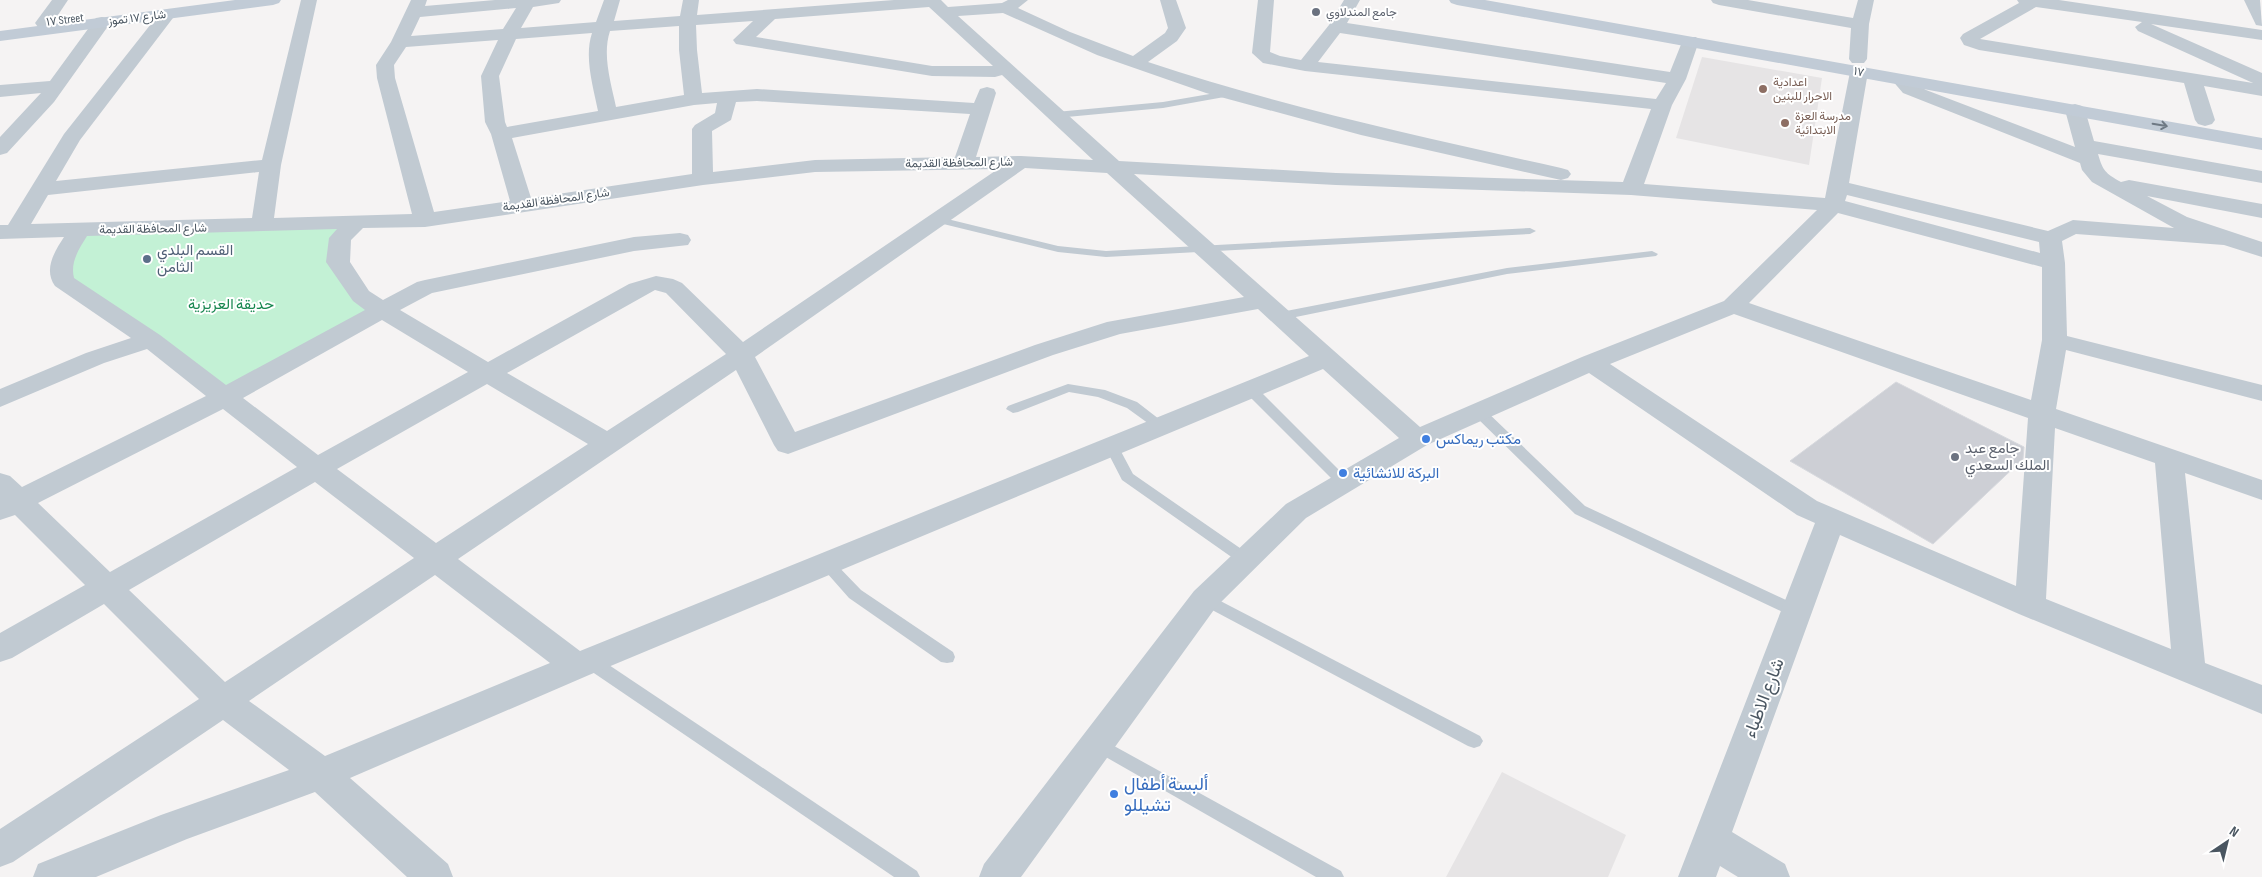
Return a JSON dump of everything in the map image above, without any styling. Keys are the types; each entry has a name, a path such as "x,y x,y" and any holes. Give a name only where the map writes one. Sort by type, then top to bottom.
{"main road":[{"name":"١٧ Street","path":"0,28 219,0"},
{"name":"شارع ١٧ تموز","path":"0,36 273,0"},
{"name":"١٧","path":"1457,0 1690,41 2204,120 2262,131"},
{"name":"١٧","path":"1524,0 1859,66 1900,79 2262,144"}],"street":[{"path":"44,23 60,0"},
{"path":"262,226 271,165 309,0"},
{"path":"425,220 386,78 386,65 400,42 416,6 553,0"},
{"path":"608,113 600,76 598,42 612,0"},
{"path":"692,0 687,19 687,52 694,99"},
{"path":"1135,63 1171,37 1177,28 1168,0"},
{"path":"1266,0 1261,53 1273,60 1305,66 1662,105"},
{"path":"1305,66 1336,27 1352,0"},
{"path":"1719,0 1860,24"},
{"path":"998,877 1205,599 1296,511 1417,439 1591,363 1732,306 1836,196 1859,66 1860,24 1866,0"},
{"path":"2252,0 2262,21"},
{"path":"522,205 496,122 490,76 510,32 529,1"},
{"path":"2262,35 2115,7 2029,1 1969,38 1970,41 1979,45 2262,90"},
{"path":"400,42 772,13 936,5 1013,4 1046,30 1135,63 1227,94 1371,132 1628,189 1836,196 2051,250"},
{"path":"936,5 997,67 1056,115 1417,439"},
{"path":"2115,7 2262,80"},
{"path":"772,13 742,40 932,71 997,67"},
{"path":"8,232 41,189 70,138 168,14"},
{"path":"0,149 56,86 102,22"},
{"path":"1336,27 1677,80"},
{"path":"1628,189 1662,105 1677,80 1690,41"},
{"path":"964,162 980,109 997,67"},
{"path":"1900,79 1910,89 1919,94 2088,153 2262,177"},
{"path":"2192,79 2204,120"},
{"path":"0,91 56,86"},
{"path":"501,134 608,113 694,99 757,95 980,109"},
{"path":"703,179 702,128 724,116 728,97"},
{"path":"2075,110 2092,170 2105,182 2179,222 2262,250"},
{"name":"شارع المحافظة القديمة","path":"8,232 425,220 703,179 815,166 964,162 1021,162 1336,179 1628,189"},
{"path":"0,848 741,355 935,219 1021,162"},
{"path":"41,189 271,165"},
{"path":"2105,182 2262,211"},
{"path":"356,223 340,238 338,262 361,296 606,444"},
{"path":"2030,606 2042,414 2055,340 2051,250 2073,227 2226,238"},
{"path":"80,230 60,266 63,281 151,340 316,468 435,557 584,664"},
{"path":"434,877 321,774 222,700 107,588 6,498 225,397 411,293 440,282 634,244 680,240"},
{"path":"0,649 316,468 637,289 653,283 664,282 674,288 741,355 788,444 1044,350 1116,327 1273,308"},
{"path":"1732,306 2262,490"},
{"path":"0,399 95,358 151,340"},
{"path":"2055,340 2262,393"},
{"path":"66,875 174,827 321,774 1326,358"},
{"path":"1591,363 1807,508 2030,606 2189,668 2262,700"},
{"path":"2169,459 2189,668"},
{"name":"شارع الاطباء","path":"1697,877 1831,518"},
{"path":"1711,839 1771,877"}],"lane":[{"path":"1056,115 1144,109 1184,104 1227,94"},
{"path":"935,219 1034,244 1079,252 1106,254 1530,231"},
{"path":"1273,308 1507,271 1652,254"},
{"path":"1013,409 1068,388 1100,393 1132,405 1161,426"},
{"path":"1250,390 1344,482"},
{"path":"1479,412 1580,510 1796,612"},
{"path":"1112,446 1127,477 1245,559"},
{"path":"827,564 855,594 947,657"},
{"path":"1205,599 1474,741"},
{"path":"584,664 910,877"},
{"path":"1096,743 1334,877"}],"shaded area":[{"path":"1702,57 1822,78 1809,165 1676,138"},
{"path":"1502,772 1626,835 1608,877 1446,877"}],"green space":[{"name":"حديقة العزيزية","path":"349,223 338,262 379,308 225,397 60,273 80,230"}],"building":[{"path":"1896,382 2024,447 2023,459 1933,544 1790,461"}],"place":[{"name":"جامع المندلاوي","path":"1316,12"},
{"name":"اعدادية الاحرار للبنين","path":"1763,89"},
{"name":"مدرسة العزة الابتدائية","path":"1785,123"},
{"name":"القسم البلدي الثامن","path":"147,259"},
{"name":"مكتب ريماكس","path":"1426,439"},
{"name":"جامع عبد الملك السعدي","path":"1955,457"},
{"name":"البركة للانشائية","path":"1343,473"},
{"name":"ألبسة أطفال تشيللو","path":"1114,794"}]}
